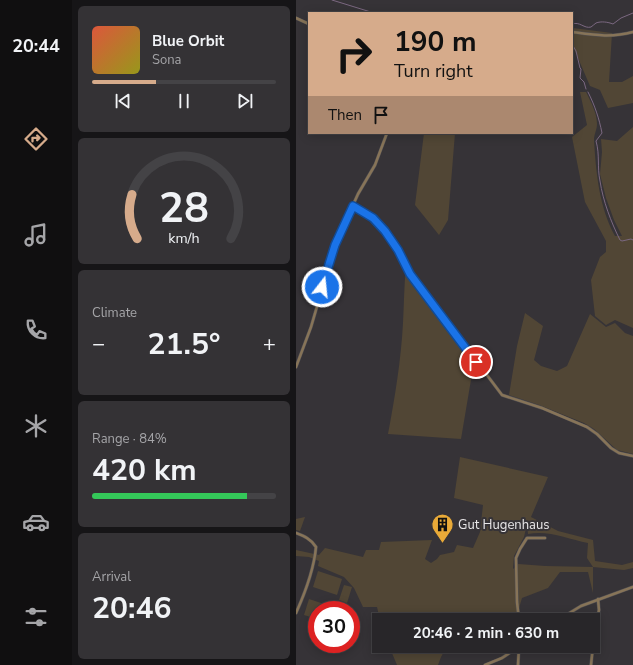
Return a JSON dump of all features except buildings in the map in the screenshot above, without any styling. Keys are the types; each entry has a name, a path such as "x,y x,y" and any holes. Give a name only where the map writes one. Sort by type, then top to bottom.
{"street":[{"path":"296,18 308,24"},
{"path":"573,32 600,36 619,36 633,32"},
{"path":"296,367 311,327 335,245 358,194 375,165 387,134"},
{"path":"353,206 373,218 385,231 416,281 502,395 538,407 587,427 597,434 610,448 619,453 633,456"},
{"path":"296,533 305,536 313,542 316,547 313,564 300,606 296,613"},
{"path":"518,613 516,558 527,538 546,538"},
{"path":"570,613 581,606 598,599 633,587"},
{"path":"598,599 598,613"},
{"path":"296,604 300,606"},
{"path":"485,665 510,653"},
{"path":"518,665 519,653"},
{"path":"591,665 592,653"}],"shaded area":[{"path":"573,28 612,33 609,82 622,82 633,76 633,103 608,108 600,90 590,86 573,46"},
{"path":"580,92 586,92 597,120 594,140 599,189 605,213 615,236 622,236 606,198 600,174 602,152 601,139 617,141 633,127 633,328 615,320 606,325 595,316 591,280 600,257 606,252 606,241 585,202 572,137 587,125"},
{"path":"424,134 455,134 448,220 439,235 415,205"},
{"path":"406,267 474,362 461,439 388,434 401,351"},
{"path":"525,313 543,326 534,360 541,366 557,371 567,366 590,314 606,327 615,323 625,333 633,336 633,454 617,450 594,429 584,423 509,395 517,346"},
{"path":"460,457 548,477 531,517 558,531 593,540 595,561 622,565 633,562 633,568 624,570 593,567 593,593 588,572 560,572 548,588 522,598 518,613 378,613 377,607 363,607 354,588 344,577 318,566 319,561 309,557 296,556 296,550 319,555 325,548 363,557 366,550 379,550 381,542 432,540 425,559 431,563 440,555 454,552 457,545 473,548 480,532 483,505 454,498","holes":["527,524 528,534 550,534 588,543 587,558 593,567 518,564 513,569 514,556 524,537"]},
{"path":"305,517 300,531 296,530 296,519"},
{"path":"318,571 342,579 337,595 313,587"},
{"path":"344,585 352,587 348,601 339,600"},
{"path":"308,602 308,616 304,615"},
{"path":"392,653 443,653 438,665 397,665"}],"waterway":[{"path":"332,0 371,12"},
{"path":"573,24 577,23 586,27 591,27 600,22 613,24 621,18 633,13"},
{"path":"573,46 581,69 580,78 584,82 586,89"},
{"path":"588,92 600,122 602,133 596,141 599,176 605,204 620,240 633,240"}],"place":[{"name":"Gut Hugenhaus","path":"443,544"}],"route":[{"path":"322,287 335,245 353,206 373,218 385,231 398,250 410,274 476,362"}]}
